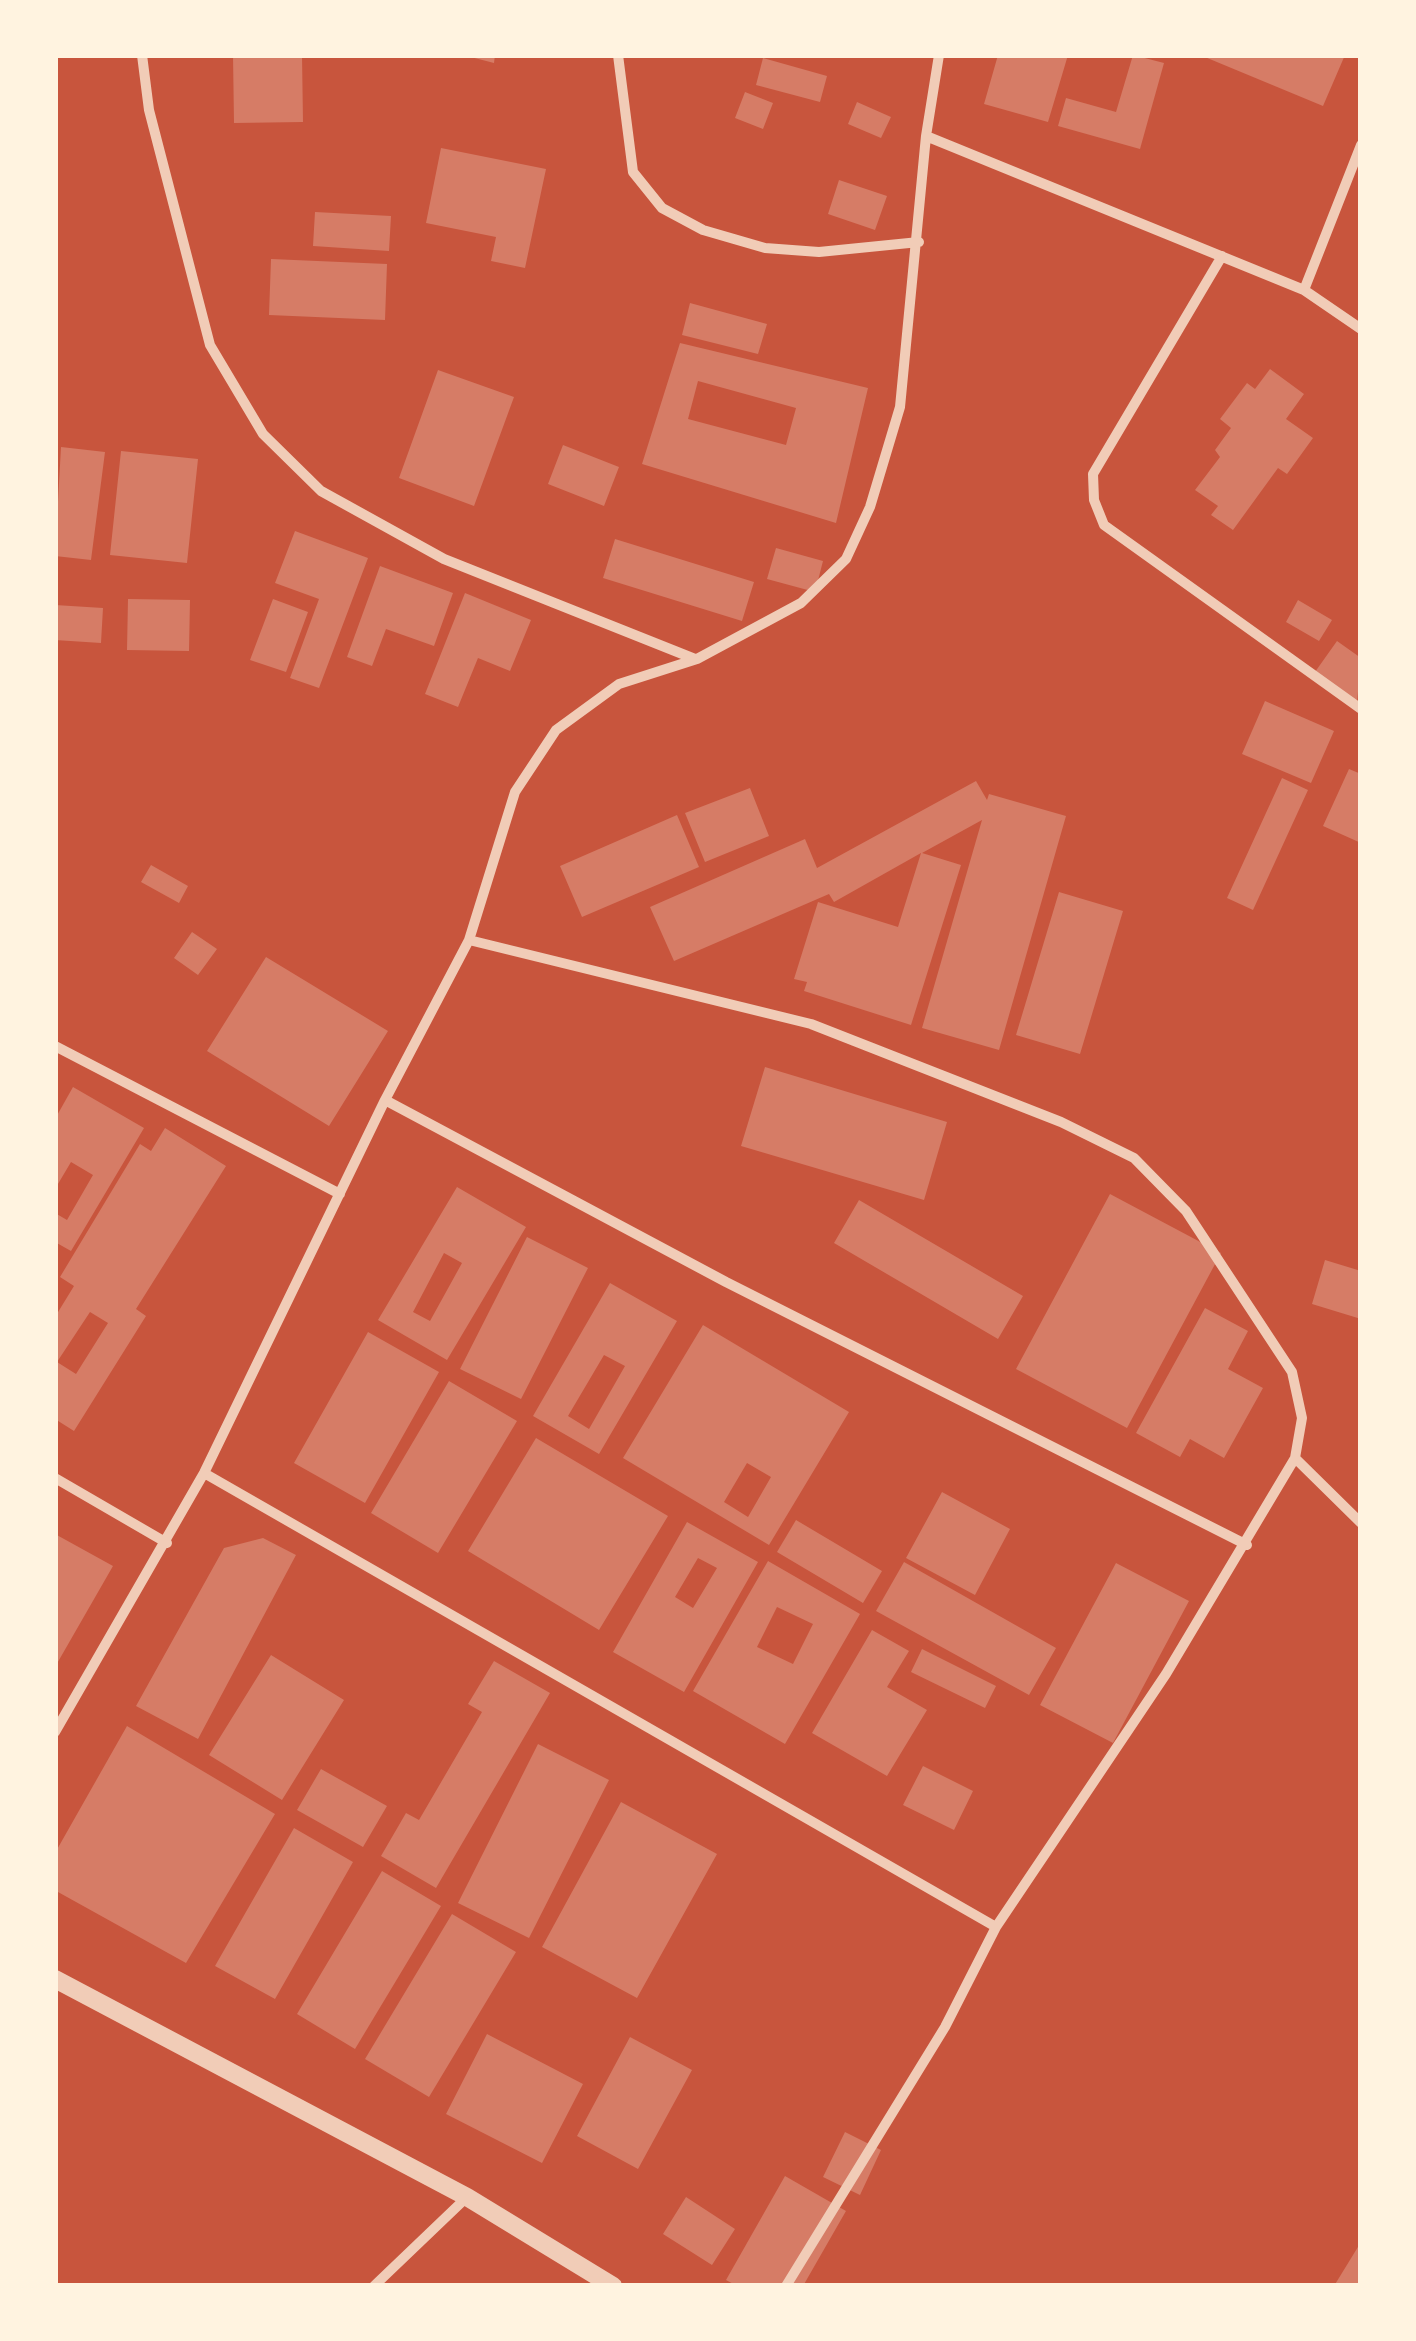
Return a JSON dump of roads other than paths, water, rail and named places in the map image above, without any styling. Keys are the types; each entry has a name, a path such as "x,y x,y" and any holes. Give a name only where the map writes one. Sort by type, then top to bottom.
{"street":[{"path":"142,55 149,110 210,345 263,434 321,491 444,559 697,659"},
{"path":"618,55 633,172 662,208 702,230 764,248 819,252 919,242"},
{"path":"55,1732 204,1473 385,1100 469,940 515,792 556,730 618,684 697,659 802,604 846,559 870,507 900,407 919,242 926,136 939,55"},
{"path":"926,136 1304,290 1361,329"},
{"path":"1304,290 1361,145"},
{"path":"1222,256 1094,474 1094,500 1104,525 1361,709"},
{"path":"469,940 811,1024 1062,1122 1134,1158 1186,1210 1292,1372 1302,1418 1296,1458 1166,1674 996,1927 945,2027 786,2286"},
{"path":"55,1046 340,1194"},
{"path":"385,1100 726,1282 1247,1545"},
{"path":"1296,1458 1361,1523"},
{"path":"204,1473 996,1927"},
{"path":"55,1478 167,1543"},
{"path":"55,1979 467,2197 612,2286"},
{"path":"374,2286 467,2197"}]}
